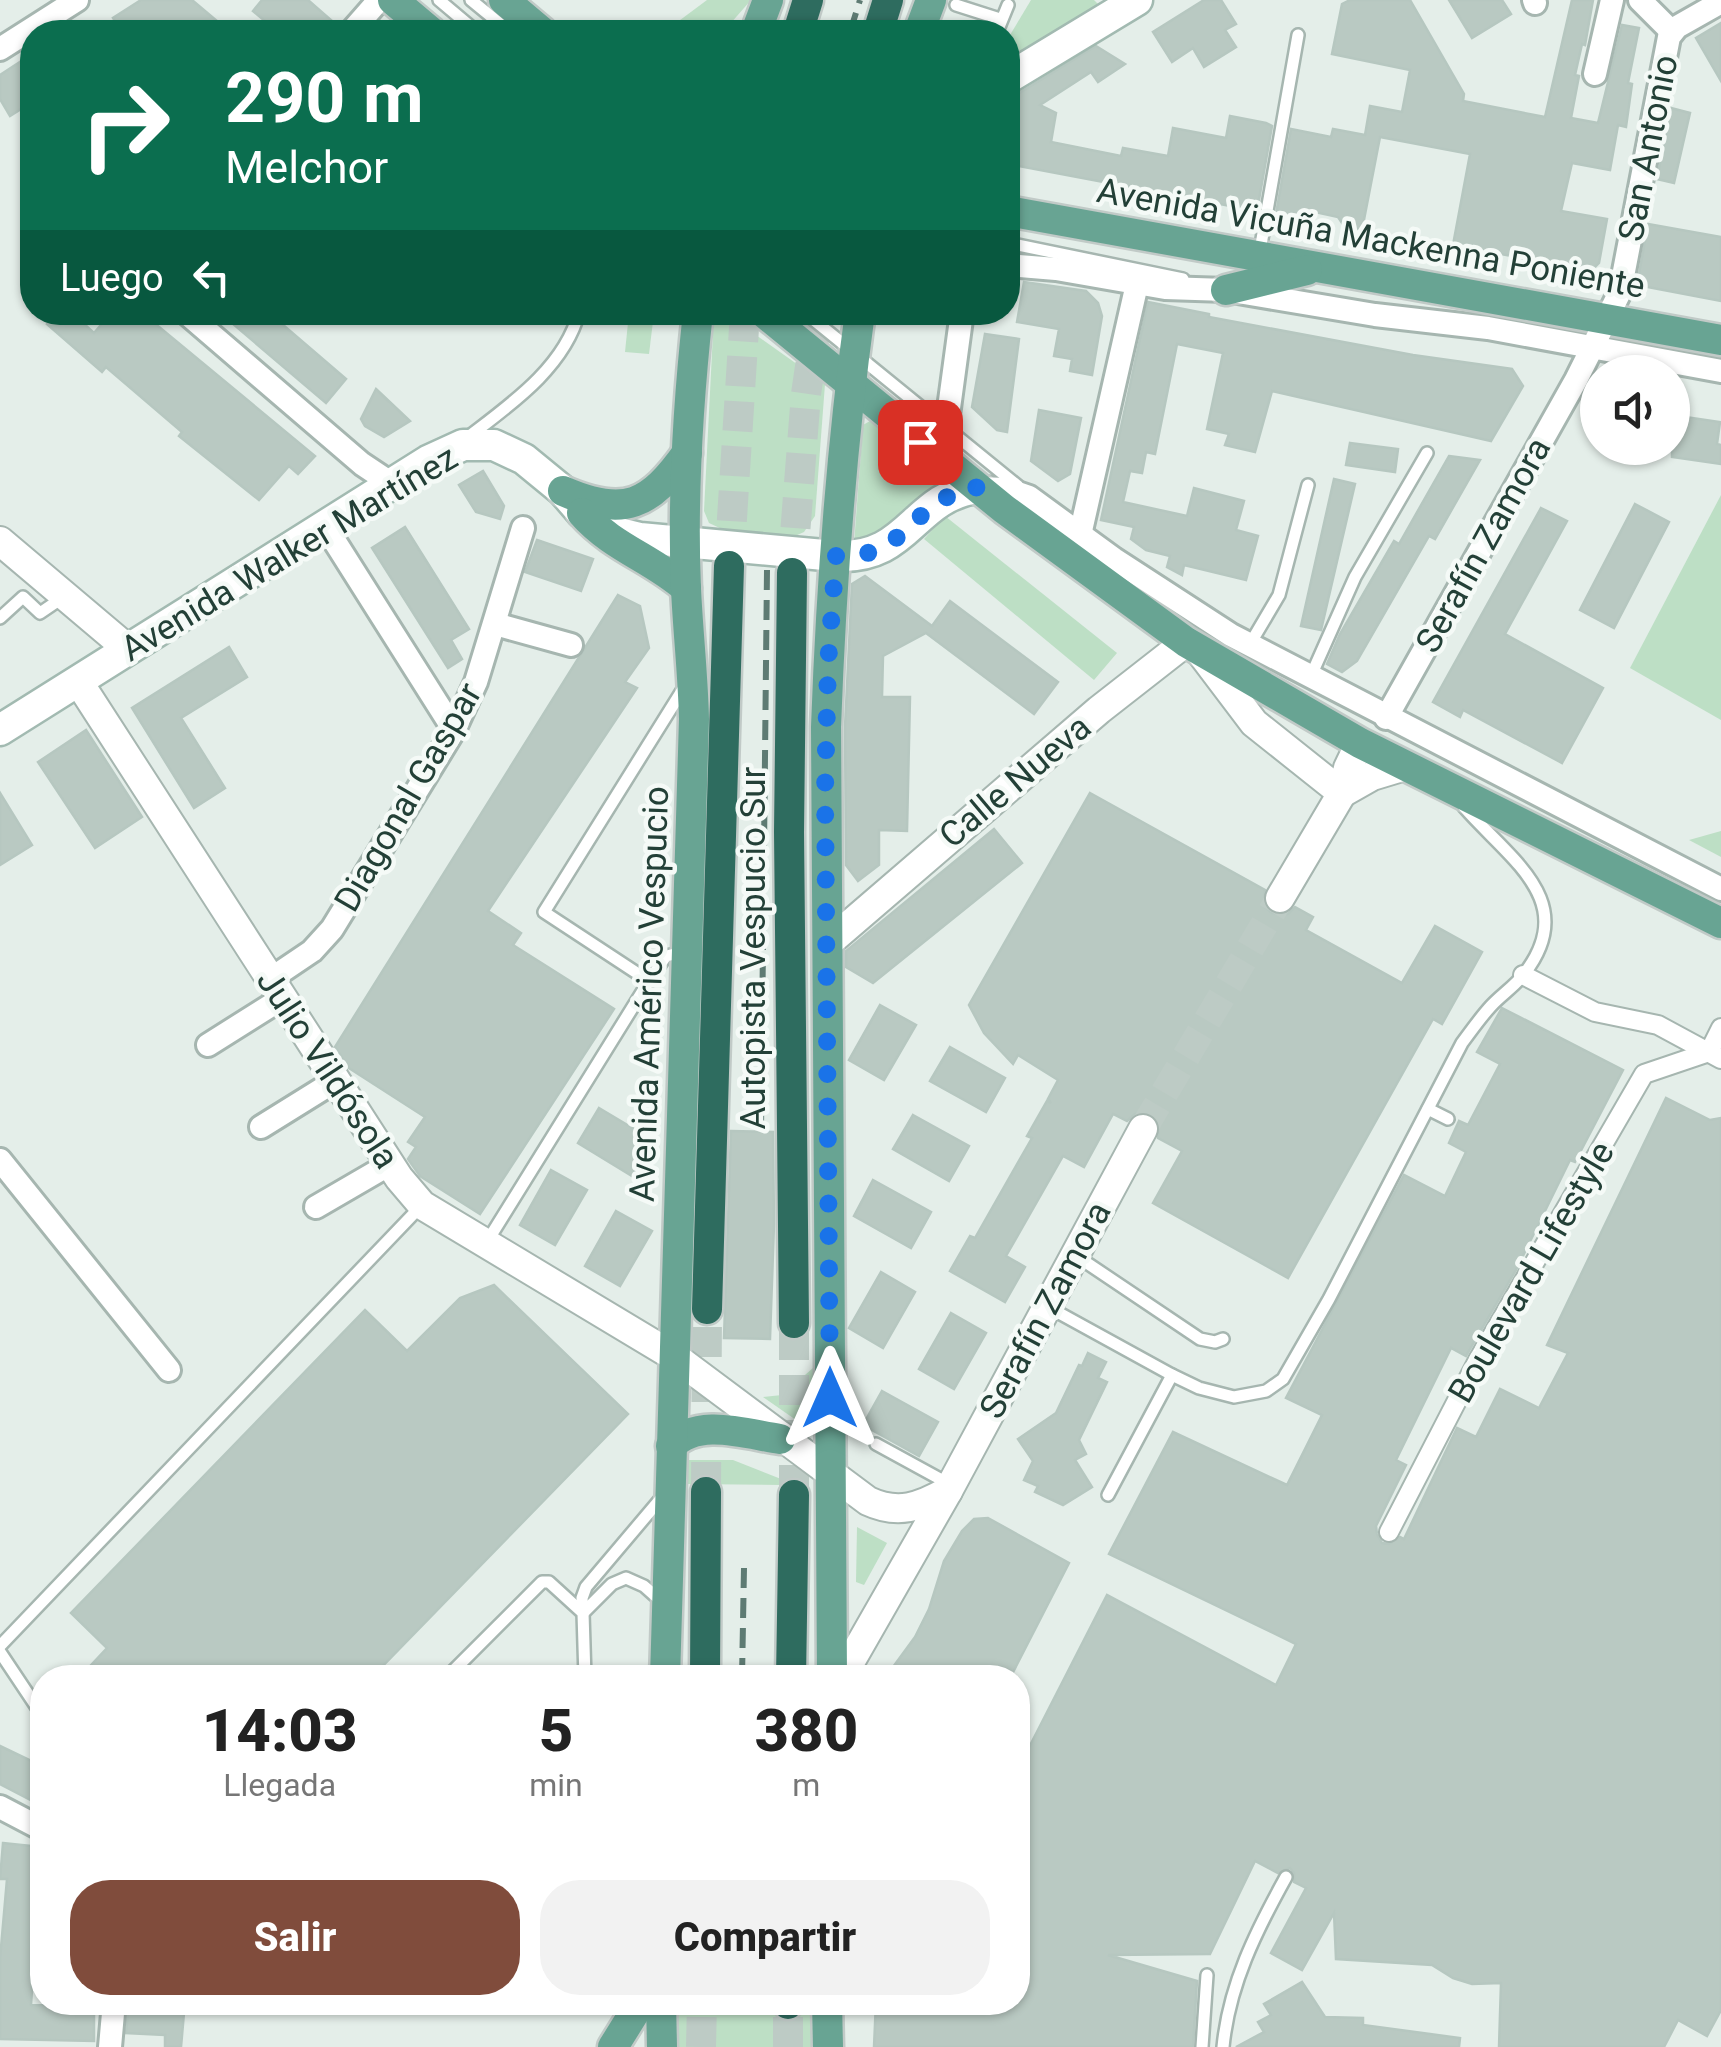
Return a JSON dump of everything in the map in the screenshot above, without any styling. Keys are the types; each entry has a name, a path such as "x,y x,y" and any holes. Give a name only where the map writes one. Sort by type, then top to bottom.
{"highway":[{"name":"Autopista Vespucio Sur","path":"708,1309 729,566"},
{"name":"Autopista Vespucio Sur","path":"792,573 789,832 794,1323"},
{"path":"705,1665 706,1492"},
{"path":"791,1665 794,1495"}],"main road":[{"path":"393,0 417,20"},
{"path":"504,0 528,20"},
{"path":"1020,70 1126,2"},
{"name":"Avenida Vicuña Mackenna Poniente","path":"1020,212 1721,340"},
{"path":"1226,290 1324,268"},
{"path":"685,325 693,360"},
{"name":"Avenida Américo Vespucio","path":"664,1665 688,951 692,674 686,588 687,453 697,325"},
{"path":"778,325 977,488 1360,743 1721,924"},
{"path":"832,1665 826,727 836,556 858,325"},
{"name":"Avenida Walker Martínez","path":"1,728 453,449 474,444 504,448 524,459 600,525 624,535 836,556 866,554 884,547 901,536 937,500 977,488"},
{"path":"572,502 633,504 658,490 687,453"},
{"path":"572,502 608,539 654,564 686,588"},
{"path":"670,1446 688,1432 703,1430 780,1439"},
{"path":"614,2047 632,2015"},
{"path":"661,2015 662,2047"},
{"path":"827,2015 828,2047"}],"street":[{"path":"46,20 77,0"},
{"path":"362,20 379,0"},
{"path":"1595,74 1612,0"},
{"path":"1640,0 1672,32"},
{"name":"San Antonio","path":"1605,318 1620,292 1667,43 1672,32 1721,2"},
{"name":"Avenida Vicuña Mackenna Poniente","path":"1020,266 1182,290 1226,290 1375,315 1488,328 1721,371"},
{"path":"1080,535 1136,284"},
{"name":"Serafín Zamora","path":"1386,718 1605,318"},
{"path":"200,325 362,464 392,484"},
{"path":"942,460 960,325"},
{"path":"977,488 1006,489 1037,502 1080,535 1195,636 1254,723 1342,792"},
{"path":"325,526 454,730"},
{"name":"Diagonal Gaspar","path":"208,1045 275,990 332,929 454,730 476,682 523,528"},
{"path":"0,541 129,650"},
{"path":"495,624 572,645"},
{"path":"1195,636 1250,645 1721,889"},
{"name":"Calle Nueva","path":"827,944 1075,730 1195,636"},
{"name":"Julio Vildósola","path":"78,681 275,990 390,1164 422,1205 675,1357"},
{"path":"1280,898 1342,792 1360,743"},
{"path":"1342,792 1372,776 1405,766"},
{"path":"1524,974 1595,1012 1658,1025 1715,1055 1721,1028"},
{"name":"Boulevard Lifestyle","path":"1390,1532 1478,1360 1644,1074 1715,1055"},
{"path":"260,1127 336,1081"},
{"name":"Serafín Zamora","path":"849,1665 950,1488 1142,1130"},
{"path":"0,1160 168,1370"},
{"path":"316,1208 390,1164"},
{"path":"675,1357 868,1501 887,1508 914,1507 950,1488"},
{"path":"0,1807 30,1823"},
{"path":"110,2047 113,2015"}],"lane":[{"path":"439,0 463,20"},
{"path":"471,0 495,20"},
{"path":"1001,20 1008,5"},
{"path":"938,12 972,20"},
{"path":"1260,256 1298,35"},
{"path":"1020,246 1226,290"},
{"path":"453,449 530,387 558,354 572,325"},
{"path":"819,325 1037,502"},
{"path":"1310,678 1356,578 1427,453"},
{"path":"1250,645 1279,595 1308,486"},
{"path":"0,618 23,598 40,613 65,596"},
{"path":"650,981 544,912 692,674"},
{"path":"1047,1306 1198,1388 1234,1396 1266,1391 1283,1379 1462,1043 1490,1006 1524,974 1545,940 1546,918 1541,898 1450,788"},
{"path":"484,1245 666,956 688,951"},
{"path":"1428,1110 1448,1119"},
{"path":"30,1694 0,1649 422,1205"},
{"path":"1074,1254 1200,1339 1222,1339"},
{"path":"1108,1495 1172,1375"},
{"path":"876,1444 950,1488"},
{"path":"584,1665 582,1598 586,1587 669,1489"},
{"path":"582,1613 612,1584 626,1578 644,1586 666,1607"},
{"path":"459,1665 542,1582 549,1582 582,1613"},
{"path":"1223,2047 1242,1964 1286,1877"},
{"path":"1202,2047 1207,1975"}],"green space":[{"path":"707,0 751,0 734,20 680,20"},
{"path":"1031,0 1094,0 1100,6 1020,56 1019,20"},
{"path":"628,325 653,325 649,354 625,352"},
{"path":"713,325 742,325 825,384 815,516 804,532 795,536 724,530 709,523 704,511"},
{"path":"870,421 946,483 897,530 854,544 863,425"},
{"path":"1721,495 1721,720 1630,668"},
{"path":"945,516 1117,653 1094,680 924,539"},
{"path":"1721,831 1721,857 1689,840"},
{"path":"813,1368 814,1419 806,1427 763,1397 782,1395"},
{"path":"687,1460 733,1460 781,1479 782,1485 686,1484"},
{"path":"857,1527 887,1543 864,1585 856,1582"},
{"path":"676,2015 812,2015 811,2047 675,2047"}],"building":[{"path":"141,0 192,0 216,20 114,20"},
{"path":"262,0 308,0 331,20 264,20 253,11"},
{"path":"1204,0 1221,0 1236,24 1225,30 1236,47 1204,67 1193,48 1172,62 1153,32"},
{"path":"1350,0 1410,0 1464,94 1463,101 1545,117 1572,0 1593,0 1575,75 1579,76 1571,118 1598,123 1622,25 1639,28 1628,83 1632,84 1626,127 1618,125 1610,170 1572,163 1561,211 1607,219 1599,263 1591,271 1453,245 1470,154 1380,137 1362,230 1344,226 1338,217 1306,210 1305,219 1276,214 1291,129 1331,137 1333,129 1365,135 1370,106 1402,112 1410,70 1332,54 1342,4"},
{"path":"1449,0 1502,0 1511,14 1472,38"},
{"path":"1721,23 1721,81 1696,38"},
{"path":"1096,46 1125,64 1098,82 1091,72 1040,105 1056,113 1051,142 1121,156 1123,148 1168,156 1173,128 1226,138 1230,116 1266,123 1272,126 1257,211 1020,166 1020,93"},
{"path":"20,62 20,110 10,116 0,99 0,75"},
{"path":"1671,108 1690,113 1674,183 1657,179"},
{"path":"1648,224 1721,237 1721,301 1637,285"},
{"path":"1024,282 1086,291 1098,303 1102,316 1092,375 1070,371 1072,359 1054,356 1059,329 1020,322"},
{"path":"1148,302 1413,355 1512,369 1523,386 1491,441 1272,391 1255,452 1225,445 1229,434 1207,429 1223,353 1177,344 1155,454 1146,452 1142,473 1130,471 1123,502 1187,516 1194,488 1244,501 1236,530 1258,536 1246,580 1184,565 1182,575 1167,567 1170,556 1146,550 1131,539 1134,527 1101,520"},
{"path":"48,325 85,325 94,333 101,325 157,325 315,456 298,474 289,466 259,500 179,436 182,432 106,367 102,372"},
{"path":"234,325 283,325 346,379 326,403"},
{"path":"985,334 1019,339 1007,432 997,430 972,407"},
{"path":"376,389 410,421 384,437 365,426 361,419"},
{"path":"1039,410 1081,418 1070,474 1058,481 1031,461"},
{"path":"1690,418 1720,422 1717,444 1721,445 1721,464 1690,460"},
{"path":"1350,443 1398,449 1395,472 1346,465"},
{"path":"1449,456 1480,460 1435,539 1429,536 1357,661 1342,672 1327,664 1394,541 1399,544"},
{"path":"483,471 504,506 500,519 476,512 459,485"},
{"path":"1334,479 1355,484 1321,630 1301,626"},
{"path":"1635,504 1669,522 1614,628 1580,610"},
{"path":"1541,508 1567,521 1505,634 1603,688 1562,763 1463,710 1460,717 1433,702"},
{"path":"405,527 469,629 451,640 462,659 448,668 372,548"},
{"path":"537,540 593,559 581,591 525,572"},
{"path":"865,576 932,626 950,601 1058,682 1034,714 926,633 883,656 882,697 910,697 907,831 879,830 879,865 858,881 846,865 845,727 852,584"},
{"path":"618,595 640,606 649,648 625,682 637,688 488,911 521,933 513,945 614,1009 480,1214 420,1176 408,1159 416,1147 408,1142 425,1117 349,1068 335,1047"},
{"path":"229,647 247,677 181,718 225,788 194,808 132,708"},
{"path":"86,730 142,817 95,848 38,762"},
{"path":"0,793 32,845 0,865"},
{"path":"1090,793 1265,890 1264,906 1272,913 1288,914 1295,907 1313,917 1306,930 1402,983 1435,926 1482,952 1442,1024 1433,1019 1288,1278 1153,1203 1182,1151 1158,1138 1158,1121 1143,1112 1127,1121 1113,1114 1084,1167 1063,1156 1006,1256 1025,1267 1005,1302 950,1271 970,1236 975,1238 1032,1138 1027,1136 1047,1101 1051,1103 1048,1099 1058,1080 1018,1055 1013,1064 984,1033 969,1005"},
{"path":"994,829 1022,863 873,983 846,967 846,951"},
{"path":"880,1005 916,1025 884,1080 849,1060"},
{"path":"1502,1008 1623,1070 1575,1162 1570,1160 1516,1270 1466,1356 1451,1348 1396,1460 1406,1465 1376,1526 1382,1543 1404,1539 1457,1428 1476,1437 1500,1389 1539,1408 1568,1353 1547,1345 1666,1098 1710,1120 1721,1118 1721,2010 1707,2036 1678,2020 1664,2047 1499,2047 1501,1983 1472,1984 1432,1965 1336,1959 1334,1913 1302,1970 1271,1953 1306,1888 1294,1882 1290,1868 1278,1873 1255,1861 1210,1954 1108,1955 1197,1981 1193,2047 874,2047 875,2015 1030,2015 1030,1746 1107,1595 1276,1685 1296,1644 1109,1554 1173,1432 1287,1485 1322,1415 1286,1398 1404,1175 1445,1196 1466,1152 1449,1143 1459,1121 1468,1125 1500,1064 1477,1052"},
{"path":"950,1047 1005,1078 986,1112 930,1081"},
{"path":"599,1108 654,1141 632,1176 578,1143"},
{"path":"913,1115 969,1146 949,1181 893,1149"},
{"path":"731,1131 773,1132 770,1339 724,1338"},
{"path":"551,1170 587,1190 555,1245 520,1225"},
{"path":"873,1180 931,1212 911,1248 854,1216"},
{"path":"616,1211 652,1231 620,1286 585,1266"},
{"path":"881,1272 915,1292 883,1348 849,1328"},
{"path":"494,1285 628,1414 384,1665 91,1665 107,1648 71,1613 365,1310 407,1351 460,1298"},
{"path":"951,1313 986,1333 954,1389 919,1369"},
{"path":"1088,1353 1106,1362 1098,1378 1107,1382 1079,1440 1086,1454 1075,1460 1092,1487 1063,1505 1035,1492 1038,1486 1024,1480 1033,1461 1018,1439 1056,1413"},
{"path":"882,1391 938,1422 919,1456 863,1425"},
{"path":"988,1518 1069,1563 1017,1665 895,1665 929,1609 944,1561 974,1519"},
{"path":"0,1746 30,1760 30,1800 0,1784"},
{"path":"3,1843 30,1846 30,2015 94,2015 94,2041 0,2039 0,1959 7,1879 0,1879"},
{"path":"1302,1982 1325,2017 1363,2018 1363,2025 1460,2038 1459,2047 1236,2047 1264,2032 1258,2022 1271,2015 1264,2004"},
{"path":"128,2015 184,2015 181,2047 165,2047 165,2035 126,2033"}],"tunnel":[{"path":"729,566 744,325"},
{"path":"792,573 806,394 816,325"},
{"path":"1143,1129 1280,898"},
{"path":"706,1492 707,1309"},
{"path":"794,1323 794,1495"},
{"path":"701,2047 702,2015"},
{"path":"788,2015 788,2047"}],"railway":[{"path":"854,20 860,0"},
{"path":"761,1130 767,570"},
{"path":"742,1665 744,1568"}],"route":[{"path":"830,1398 825,791 836,556 866,554 884,547 901,536 937,500 977,488 920,442"}]}
